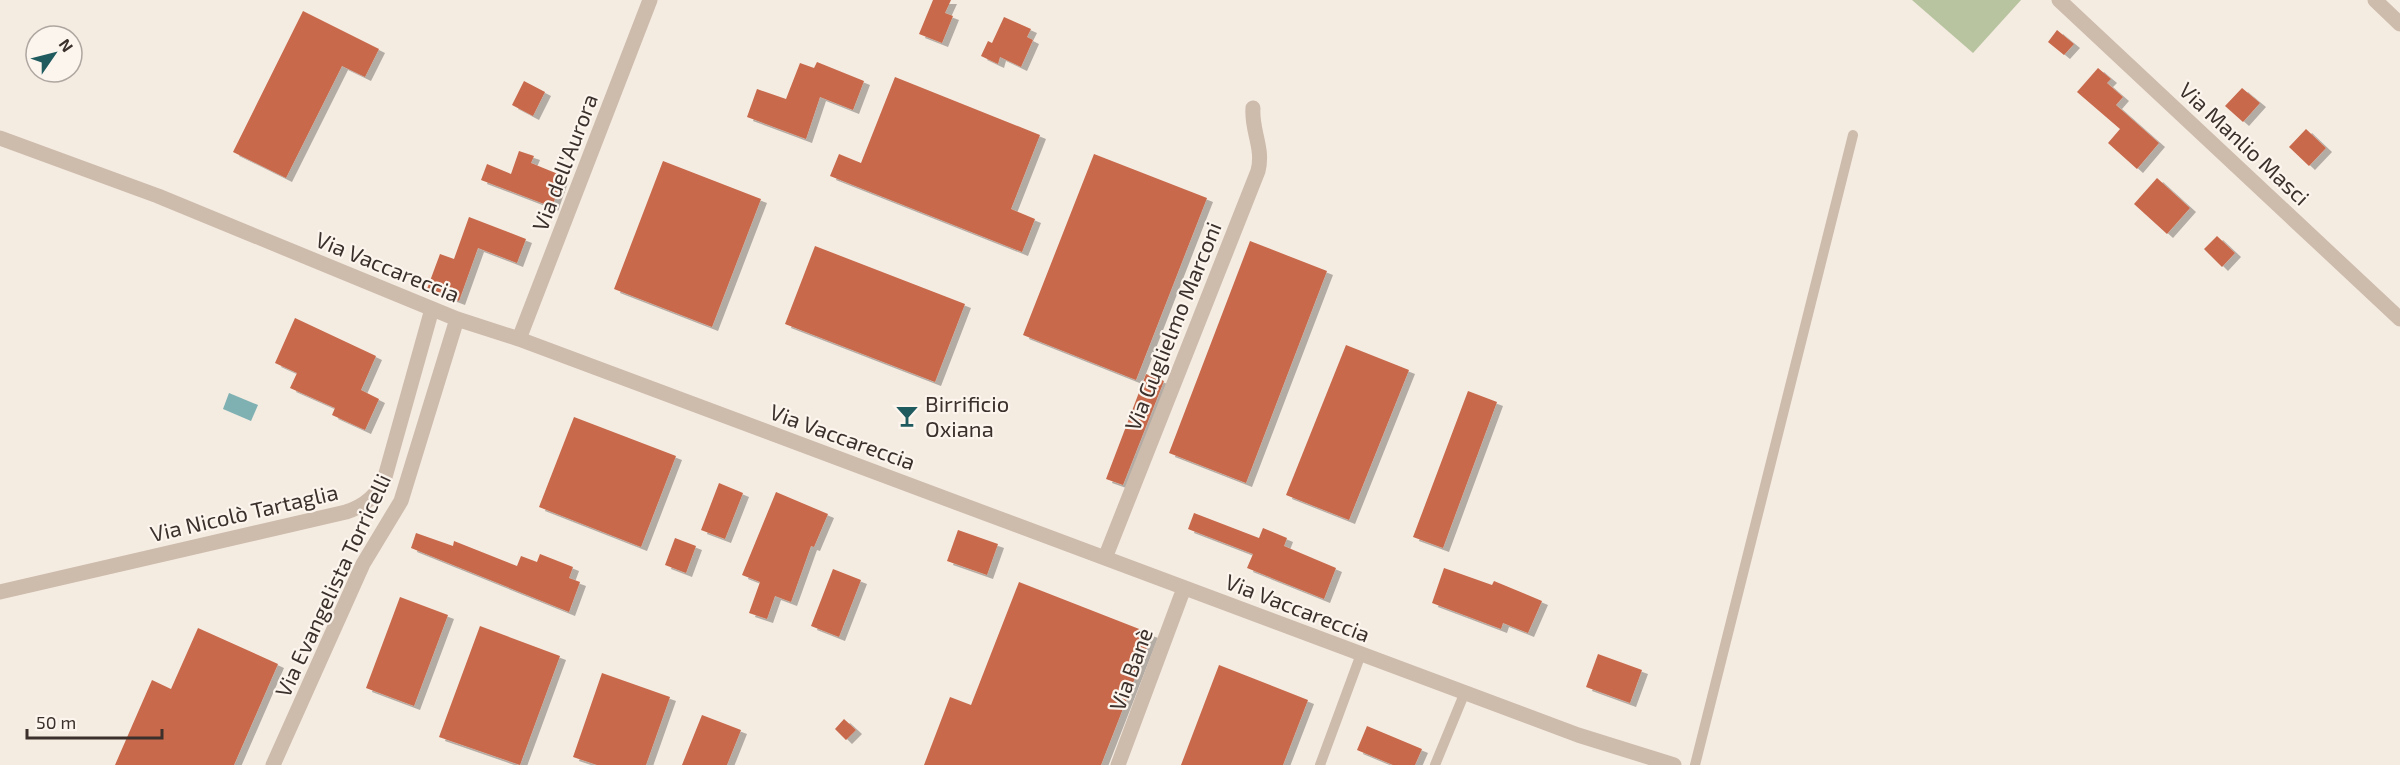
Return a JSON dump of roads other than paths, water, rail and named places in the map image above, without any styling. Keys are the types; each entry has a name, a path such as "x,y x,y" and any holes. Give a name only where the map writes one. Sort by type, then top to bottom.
{"street":[{"name":"Via dell'Aurora","path":"519,339 650,0"},
{"name":"Via Manlio Masci","path":"2059,0 2400,319"},
{"path":"2375,0 2400,24"},
{"name":"Via Guglielmo Marconi","path":"1105,558 1258,171 1260,150 1253,120 1253,108"},
{"name":"Via Vaccareccia","path":"0,138 158,196 457,319 519,339 1578,735 1674,765"},
{"name":"Via Nicolò Tartaglia","path":"0,592 346,512 366,502 378,491 386,477 432,309"},
{"name":"Via Evangelista Torricelli","path":"273,765 359,574 401,501 457,319"},
{"name":"Via Banè","path":"1118,765 1184,588"}],"lane":[{"path":"1695,765 1853,135"},
{"path":"1320,765 1361,654"},
{"path":"1435,765 1465,692"}],"water":[{"path":"229,393 258,405 251,421 223,409"}],"place":[{"name":"Birrificio Oxiana","path":"907,416"}]}
